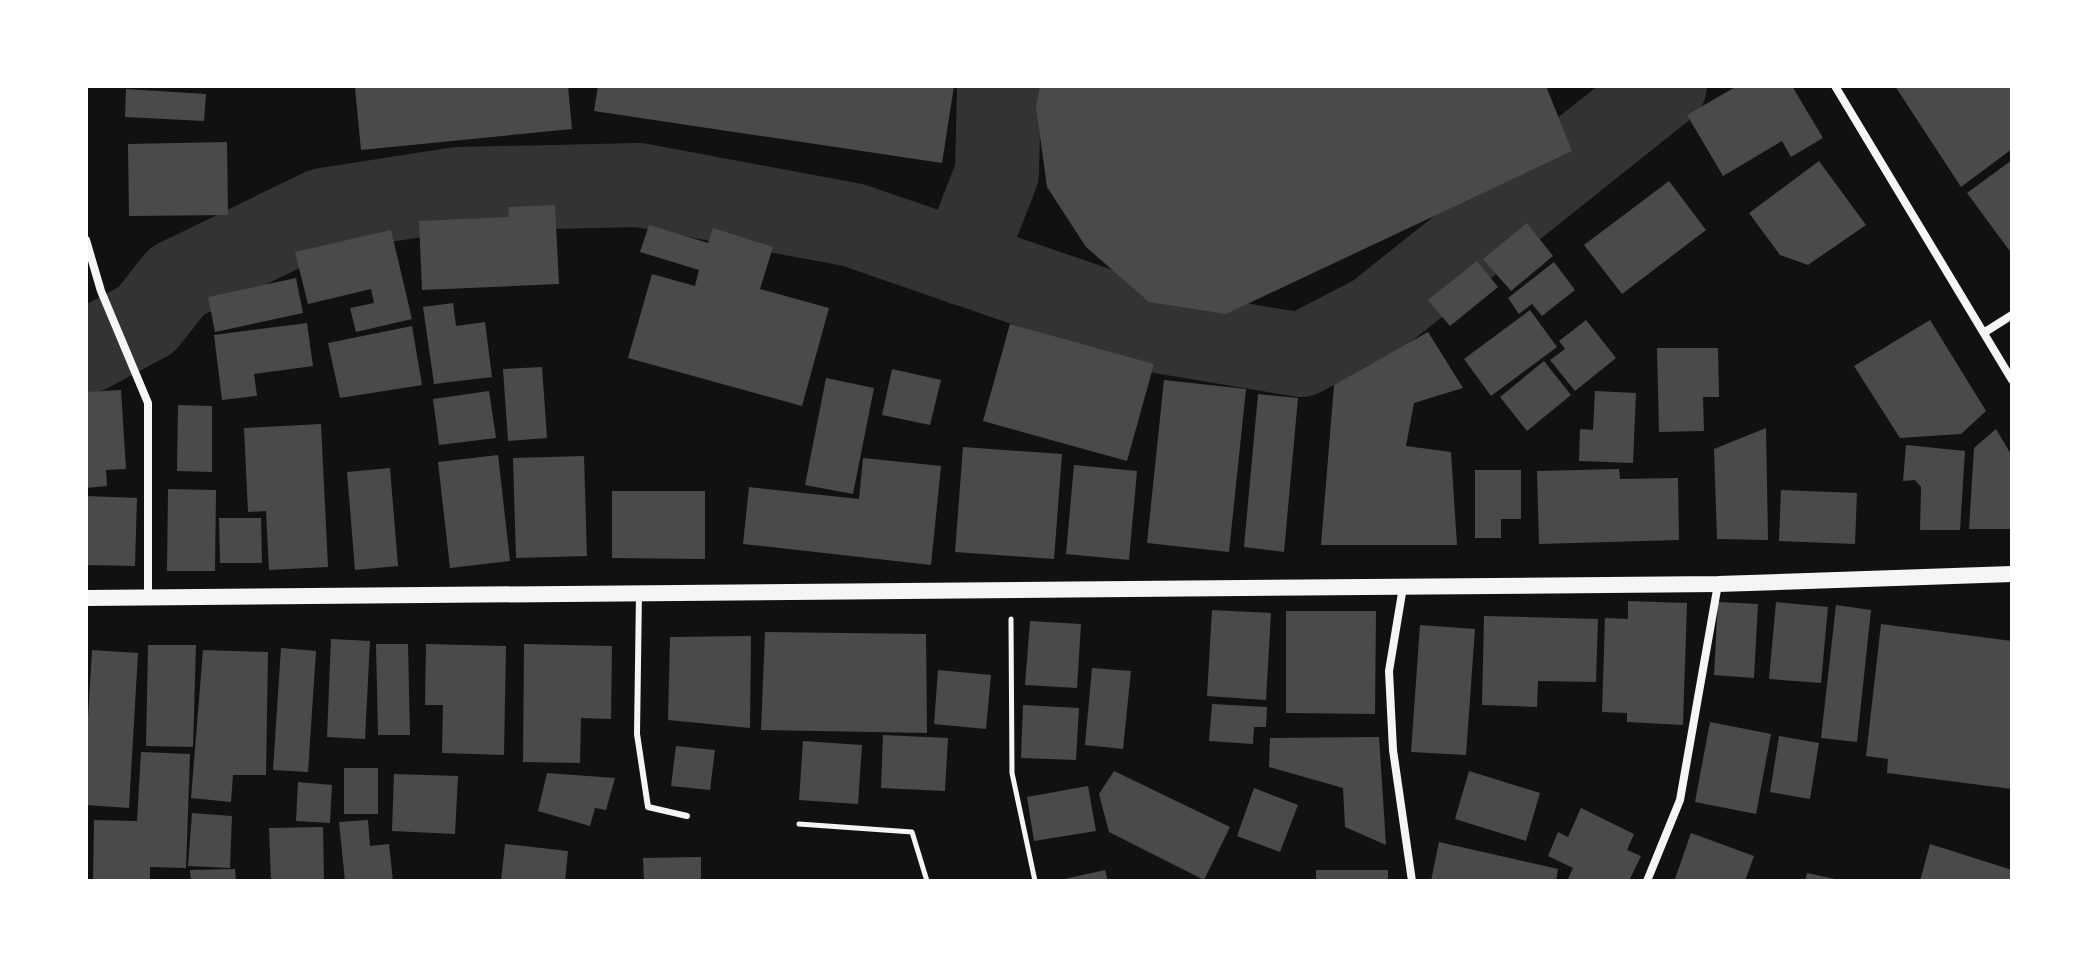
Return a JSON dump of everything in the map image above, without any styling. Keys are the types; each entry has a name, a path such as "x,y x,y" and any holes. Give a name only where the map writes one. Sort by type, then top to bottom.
{"main road":[{"path":"86,598 1718,584 2012,574"}],"street":[{"path":"1835,86 2012,380"},
{"path":"86,240 101,291 148,403 148,598"},
{"path":"1985,332 2012,315"},
{"path":"1647,881 1680,800 1718,584"},
{"path":"1403,587 1389,671 1393,750 1412,881"}],"lane":[{"path":"639,593 637,734 648,807 687,816"}],"path":[{"path":"1011,590 1012,773 1035,881"},
{"path":"799,824 912,832 927,881"}],"building":[{"path":"568,86 572,129 361,150 355,88"},
{"path":"598,86 954,86 942,163 594,111"},
{"path":"1040,86 1546,86 1572,151 1226,314 1149,302 1086,247 1047,187 1036,107"},
{"path":"1737,86 1792,86 1823,138 1791,157 1782,141 1723,176 1687,115"},
{"path":"1895,86 2012,86 2012,149 1961,187"},
{"path":"126,89 206,94 204,121 125,117"},
{"path":"227,142 228,215 129,216 128,144"},
{"path":"2012,160 2012,254 1967,193"},
{"path":"1819,161 1866,225 1808,265 1780,255 1749,213"},
{"path":"1669,181 1706,230 1622,294 1584,245"},
{"path":"555,205 559,284 422,290 419,221 509,217 508,207"},
{"path":"1527,223 1553,256 1511,291 1483,259"},
{"path":"649,225 708,243 713,228 773,247 760,289 829,308 802,406 628,358 652,274 695,286 699,270 640,252"},
{"path":"391,230 412,319 356,332 350,308 374,303 371,289 308,304 295,252"},
{"path":"1477,261 1498,287 1450,326 1428,300"},
{"path":"1554,262 1575,290 1542,316 1532,304 1519,314 1508,298"},
{"path":"296,278 303,313 215,332 208,297"},
{"path":"453,303 456,326 485,322 492,377 434,384 423,307"},
{"path":"1530,310 1557,347 1491,396 1464,359"},
{"path":"1586,320 1616,358 1575,391 1550,360 1565,349 1559,341"},
{"path":"1930,320 1986,411 1961,434 1900,438 1854,366"},
{"path":"307,323 313,366 254,374 257,396 222,400 214,335"},
{"path":"1010,324 1154,364 1127,461 983,421"},
{"path":"412,326 422,385 340,398 328,343"},
{"path":"1428,332 1463,388 1414,403 1406,446 1451,452 1457,545 1321,545 1334,385"},
{"path":"1657,348 1718,348 1719,397 1703,397 1704,431 1659,432"},
{"path":"1544,361 1571,395 1527,431 1500,397"},
{"path":"542,367 547,438 508,441 503,369"},
{"path":"892,369 941,380 930,425 882,415"},
{"path":"826,378 874,388 853,494 805,485"},
{"path":"1164,380 1246,389 1229,552 1147,543"},
{"path":"121,390 126,469 106,470 107,486 86,488 86,392"},
{"path":"489,391 496,438 439,445 433,399"},
{"path":"1595,391 1636,393 1633,463 1579,461 1580,429 1593,430"},
{"path":"1258,394 1298,398 1284,552 1244,547"},
{"path":"178,405 212,406 212,472 177,471"},
{"path":"321,424 328,567 269,570 266,511 248,512 244,428"},
{"path":"1766,428 1768,540 1717,539 1714,449"},
{"path":"1996,429 2012,456 2012,529 1969,529 1974,448"},
{"path":"1906,445 1965,451 1960,530 1920,530 1921,487 1915,480 1903,481"},
{"path":"963,447 1062,454 1054,559 955,552"},
{"path":"498,455 510,561 450,568 438,462"},
{"path":"584,456 587,556 516,558 513,458"},
{"path":"863,458 941,466 931,565 743,544 749,487 859,499"},
{"path":"1074,465 1137,471 1129,560 1066,554"},
{"path":"390,468 398,566 355,570 347,472"},
{"path":"1619,469 1620,479 1678,478 1679,540 1539,544 1537,471"},
{"path":"1475,470 1521,470 1521,519 1501,519 1501,538 1475,538"},
{"path":"168,489 216,490 215,571 167,571"},
{"path":"1781,490 1857,493 1855,544 1779,541"},
{"path":"612,491 705,491 705,559 612,558"},
{"path":"86,496 137,498 135,566 86,565"},
{"path":"219,518 261,518 262,563 220,563"},
{"path":"1628,601 1687,603 1683,725 1627,722 1627,713 1602,712 1605,618 1628,619"},
{"path":"1718,602 1758,604 1754,678 1714,675"},
{"path":"1776,602 1828,607 1821,683 1769,679"},
{"path":"1836,605 1871,610 1857,742 1821,738"},
{"path":"1212,610 1271,613 1266,700 1207,696"},
{"path":"1286,611 1376,611 1375,714 1286,713"},
{"path":"1484,616 1598,619 1596,682 1538,681 1537,707 1482,705"},
{"path":"1030,621 1081,624 1077,688 1025,685"},
{"path":"1881,624 2012,641 2012,789 1887,773 1888,759 1866,756"},
{"path":"1420,625 1475,629 1466,755 1411,752"},
{"path":"765,632 926,634 927,733 761,730"},
{"path":"751,636 750,728 668,720 670,637"},
{"path":"331,639 370,641 365,739 327,737"},
{"path":"376,644 408,644 410,735 378,735"},
{"path":"426,644 506,646 504,755 442,753 443,705 425,705"},
{"path":"524,644 612,646 611,719 581,718 580,763 523,762"},
{"path":"148,645 196,645 193,747 146,746"},
{"path":"281,648 316,651 308,772 273,770"},
{"path":"92,650 138,653 129,808 86,805"},
{"path":"203,650 268,652 266,775 233,775 231,802 191,798"},
{"path":"1092,668 1131,671 1123,749 1085,745"},
{"path":"938,670 991,675 986,729 934,724"},
{"path":"1212,704 1267,707 1266,727 1254,727 1253,744 1209,741"},
{"path":"1023,705 1079,708 1076,760 1021,758"},
{"path":"1710,722 1771,734 1756,814 1695,802"},
{"path":"883,735 948,738 945,791 881,788"},
{"path":"1779,736 1819,743 1810,799 1770,792"},
{"path":"1379,737 1386,845 1345,827 1343,788 1269,767 1270,738"},
{"path":"803,741 862,745 858,804 799,800"},
{"path":"676,746 715,750 710,790 671,786"},
{"path":"141,752 190,754 186,868 150,867 150,881 93,881 94,820 137,821"},
{"path":"344,768 378,768 378,814 344,814"},
{"path":"1114,771 1230,827 1204,880 1109,832 1099,794"},
{"path":"1469,771 1540,793 1526,841 1455,819"},
{"path":"547,773 615,778 606,810 595,808 590,826 538,811"},
{"path":"394,774 458,776 455,834 392,831"},
{"path":"298,782 332,785 330,823 296,821"},
{"path":"1088,786 1096,831 1034,841 1027,797"},
{"path":"1254,788 1298,805 1280,852 1237,836"},
{"path":"1581,808 1634,834 1627,850 1641,856 1629,881 1573,881 1568,879 1573,868 1548,856 1558,832 1568,837"},
{"path":"192,813 232,816 230,868 188,866"},
{"path":"368,820 370,846 389,844 393,881 345,881 339,822"},
{"path":"323,827 324,881 271,881 269,828"},
{"path":"1691,833 1754,856 1745,881 1675,879"},
{"path":"1439,842 1558,869 1556,881 1431,881"},
{"path":"505,844 568,851 565,881 501,881"},
{"path":"1930,844 2012,870 2012,881 1920,881"},
{"path":"701,857 701,881 644,881 643,858"},
{"path":"235,869 236,881 191,881 190,870"},
{"path":"1105,870 1108,881 1060,881 1060,880"},
{"path":"1316,870 1388,870 1388,881 1316,881"},
{"path":"1807,873 1840,880 1805,881"}],"waterway":[{"path":"962,263 997,173 999,86"},
{"path":"86,352 146,320 177,281 323,210 458,189 639,185 853,225 1164,332 1301,355 1376,316 1665,86"}]}
